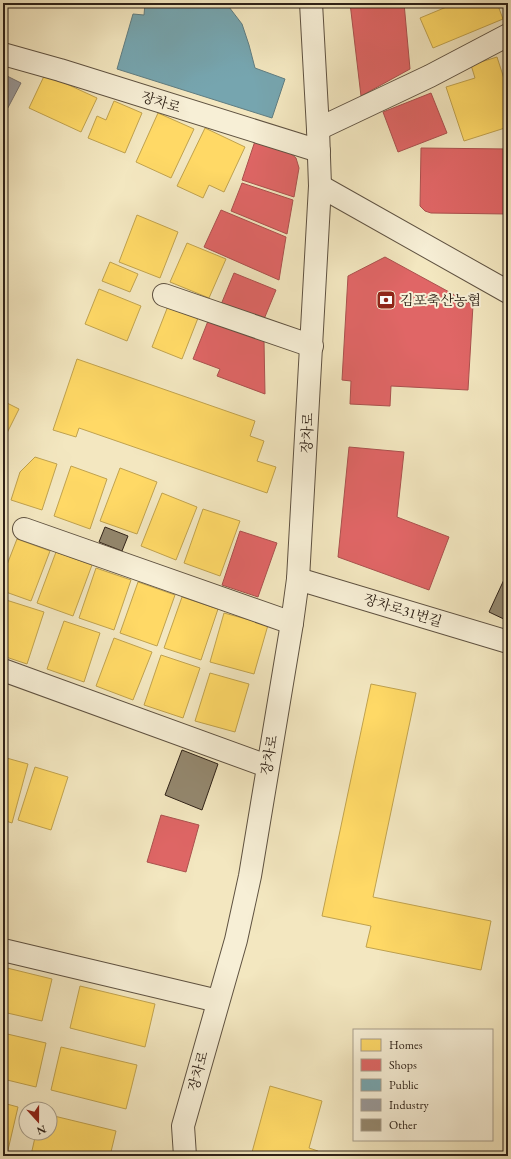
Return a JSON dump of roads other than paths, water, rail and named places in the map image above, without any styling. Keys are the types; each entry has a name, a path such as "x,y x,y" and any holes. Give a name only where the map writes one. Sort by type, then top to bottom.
{"street":[{"name":"장차로","path":"185,1156 183,1126 236,940 250,876 298,579 320,186 311,3"},
{"path":"318,129 430,76 508,35"},
{"name":"장차로","path":"3,54 60,70 319,151"},
{"path":"320,186 508,292"},
{"path":"164,295 312,346"},
{"path":"24,529 292,623"},
{"name":"장차로31번길","path":"298,579 508,642"},
{"path":"3,670 268,766"},
{"path":"3,950 218,1002"},
{"path":"170,1156 183,1126"}],"place":[{"name":"김포축산농협","path":"386,300"}]}
